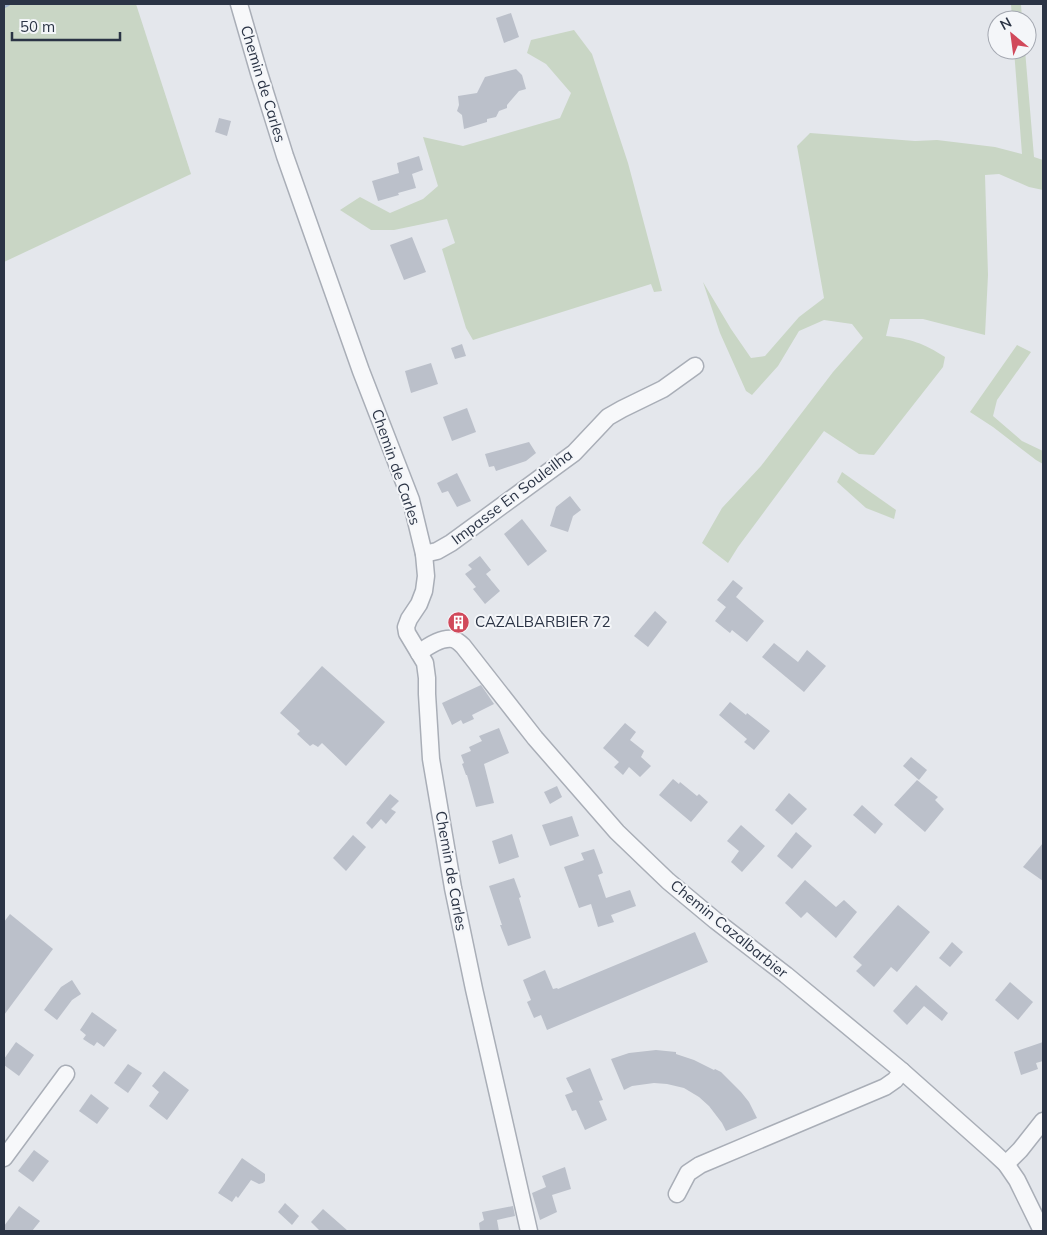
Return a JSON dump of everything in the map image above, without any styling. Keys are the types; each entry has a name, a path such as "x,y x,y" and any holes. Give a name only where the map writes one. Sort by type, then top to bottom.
{"street":[{"name":"Chemin de Carles","path":"239,4 285,156 361,372 411,500 424,554 426,576 424,591 406,627 410,640 425,663 431,760 453,888 529,1231"},
{"name":"Impasse En Souleilha","path":"424,554 437,551 451,543 549,472 574,453 608,418 663,389 695,366"},
{"name":"Chemin Cazalbarbier","path":"419,653 442,639 454,639 463,646 535,738 617,832 668,881 786,975 902,1072 1006,1164 1017,1180 1042,1231"},
{"path":"677,1194 688,1173 700,1165 885,1086 895,1080 902,1072"},
{"path":"4,1158 66,1074"},
{"path":"1006,1164 1043,1121"}],"green space":[{"path":"4,4 136,4 191,174 4,262"},
{"path":"1011,4 1021,4 1021,10 1011,10"},
{"path":"574,30 592,54 628,163 662,291 654,292 651,284 473,340 466,328 442,249 455,243 447,219 394,230 371,230 340,210 360,197 390,213 423,199 438,186 423,137 463,146 560,118 571,93 546,64 527,53 531,40"},
{"path":"1015,60 1026,60 1034,157 1043,160 1043,190 1029,187 999,174 985,175 988,275 985,335 923,319 890,319 886,336 917,342 945,357 943,367 874,455 859,454 824,431 728,563 702,543 722,508 761,466 833,372 863,338 852,324 824,320 799,331 778,366 752,395 746,391 720,333 703,282 751,358 765,356 799,317 824,298 797,146 810,133 915,141 937,140 995,147 1022,154"},
{"path":"1017,345 1031,352 997,400 993,416 1022,441 1043,451 1043,464 970,412"},
{"path":"842,472 896,510 894,519 866,508 837,482"}],"building":[{"path":"511,13 519,37 504,43 496,18"},
{"path":"516,69 522,75 526,89 519,91 507,105 507,108 499,111 496,117 487,119 487,122 464,129 462,115 457,111 459,105 458,96 477,93 485,77"},
{"path":"219,118 231,121 227,136 215,132"},
{"path":"419,156 423,170 412,174 416,188 378,201 372,181 399,173 397,163"},
{"path":"412,237 426,272 404,280 390,245"},
{"path":"462,344 466,356 455,359 451,348"},
{"path":"431,363 438,384 411,393 405,371"},
{"path":"467,408 476,432 452,441 443,417"},
{"path":"529,442 536,453 526,461 496,471 494,466 489,467 485,454"},
{"path":"457,473 471,501 457,507 448,491 442,493 437,483"},
{"path":"570,496 581,510 573,516 568,532 550,526 556,507"},
{"path":"522,519 547,551 528,566 504,534"},
{"path":"480,556 491,570 486,574 500,591 485,604 473,589 476,587 465,574 472,569 468,565"},
{"path":"733,580 743,588 736,597 764,621 747,642 732,630 730,633 715,621 726,607 717,600"},
{"path":"655,611 667,622 648,647 634,636"},
{"path":"774,643 798,662 807,650 826,666 804,692 762,657"},
{"path":"322,666 385,722 346,766 322,743 318,747 313,744 310,746 297,734 300,731 280,713"},
{"path":"481,685 494,704 472,715 474,719 463,724 461,720 452,725 442,703"},
{"path":"730,702 770,731 754,750 744,742 747,739 719,715"},
{"path":"625,723 636,732 630,740 644,751 641,757 651,766 640,777 629,767 623,775 614,767 619,762 603,748"},
{"path":"499,728 509,753 484,764 494,803 476,807 462,764 464,763 461,755 471,751 469,747 482,741 479,736"},
{"path":"911,757 927,770 919,780 903,766"},
{"path":"673,779 679,784 680,782 697,796 699,794 708,802 691,822 659,795"},
{"path":"917,780 938,797 935,800 944,809 925,832 894,805"},
{"path":"557,786 562,797 550,804 544,792"},
{"path":"789,793 807,809 792,825 775,810"},
{"path":"390,794 399,801 391,809 396,812 386,824 381,819 372,829 366,823"},
{"path":"862,805 883,824 875,834 853,815"},
{"path":"572,816 579,836 550,846 542,825"},
{"path":"741,825 765,846 742,872 731,862 739,851 727,841"},
{"path":"796,832 812,846 792,869 777,856"},
{"path":"512,834 519,857 499,864 492,841"},
{"path":"353,835 366,847 346,871 333,858"},
{"path":"1043,843 1043,881 1023,867"},
{"path":"594,849 603,873 598,875 606,898 630,890 636,906 611,915 614,922 598,927 591,904 579,908 564,867 584,860 581,853"},
{"path":"514,878 521,897 519,898 531,938 508,946 489,886"},
{"path":"805,880 836,907 844,900 857,912 836,938 807,912 801,918 785,903"},
{"path":"898,905 930,932 897,972 891,967 874,987 856,971 862,965 853,957"},
{"path":"10,914 53,949 4,1015 4,922"},
{"path":"695,932 708,962 547,1030 541,1015 534,1018 527,1002 531,1000 523,980 545,970 553,989 558,989"},
{"path":"952,942 963,952 950,967 939,958"},
{"path":"72,980 81,994 72,1000 57,1020 44,1010 61,987"},
{"path":"1010,982 1033,1002 1018,1020 995,1000"},
{"path":"916,985 948,1013 942,1021 924,1006 907,1025 893,1011"},
{"path":"92,1012 117,1030 104,1047 97,1042 94,1046 83,1039 86,1035 80,1030"},
{"path":"16,1042 34,1055 19,1076 4,1065 4,1059"},
{"path":"1043,1042 1043,1061 1036,1063 1038,1069 1021,1075 1014,1052"},
{"path":"656,1050 676,1052 676,1054 721,1072 749,1102 757,1118 726,1131 709,1106 684,1088 654,1083 632,1086 624,1090 611,1059 629,1053"},
{"path":"128,1064 142,1073 128,1093 114,1083"},
{"path":"590,1068 603,1100 599,1101 607,1120 585,1130 576,1110 572,1111 565,1095 573,1092 566,1078"},
{"path":"164,1071 189,1090 167,1120 149,1106 159,1092 152,1086"},
{"path":"91,1094 109,1108 97,1124 79,1111"},
{"path":"34,1150 49,1161 33,1182 18,1171"},
{"path":"242,1158 265,1174 265,1181 259,1184 251,1180 238,1198 236,1196 232,1202 218,1193"},
{"path":"565,1167 571,1189 552,1195 557,1212 540,1220 532,1193 546,1187 542,1176"},
{"path":"285,1203 299,1216 292,1225 278,1212"},
{"path":"19,1206 40,1221 32,1231 4,1231 4,1226"},
{"path":"513,1206 515,1216 497,1220 499,1231 480,1231 479,1223 484,1220 482,1212"},
{"path":"323,1209 348,1231 320,1231 311,1222"}],"waterway":[{"path":"4,6 8,4"}],"place":[{"name":"CAZALBARBIER 72","path":"459,622"}]}
